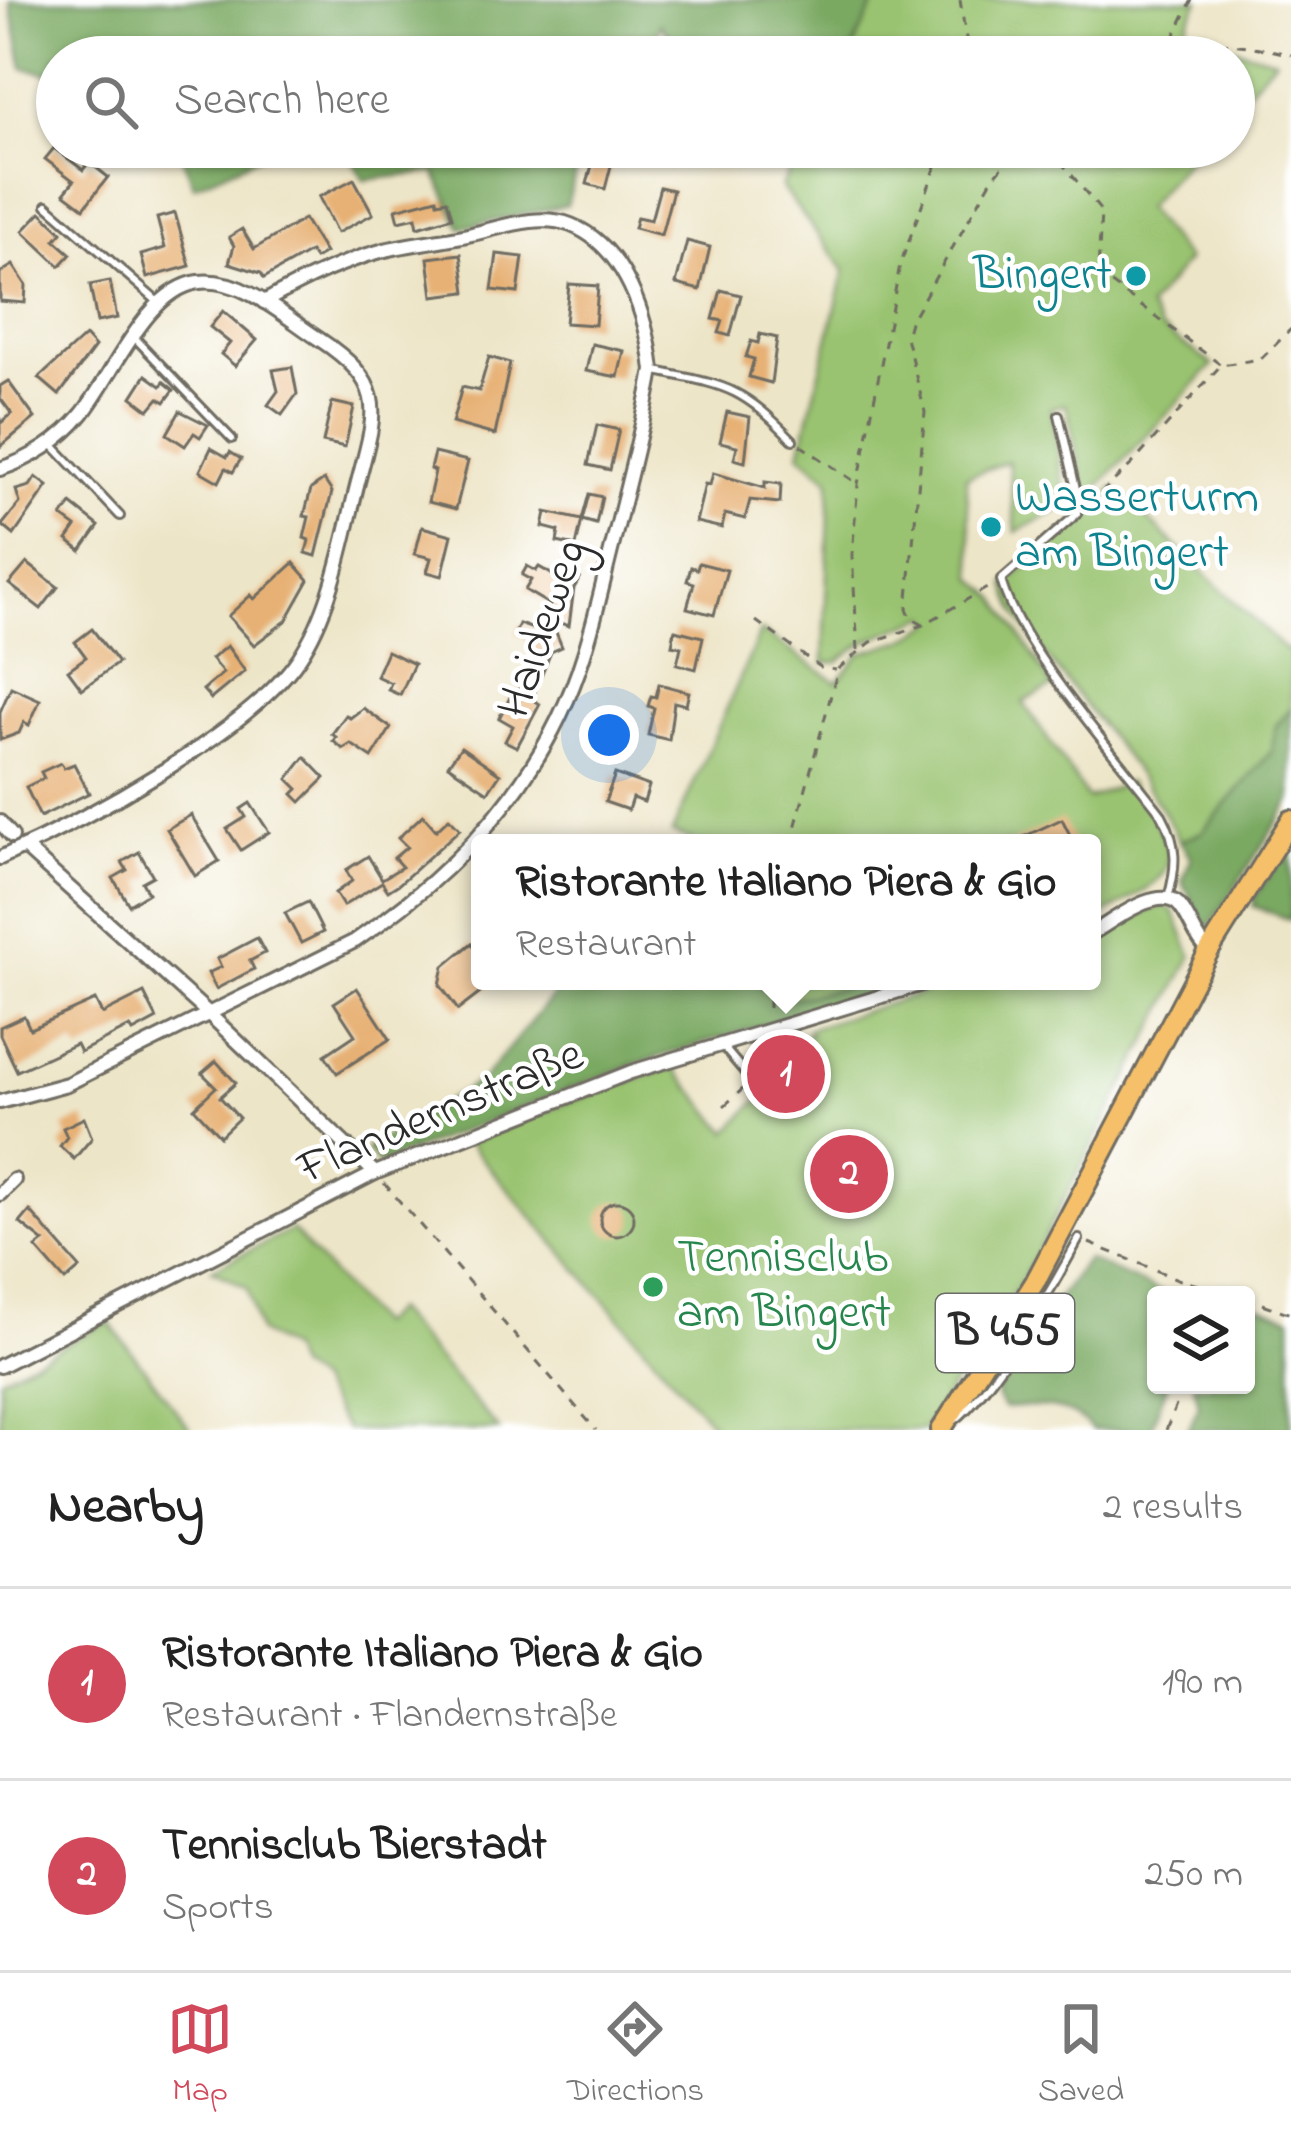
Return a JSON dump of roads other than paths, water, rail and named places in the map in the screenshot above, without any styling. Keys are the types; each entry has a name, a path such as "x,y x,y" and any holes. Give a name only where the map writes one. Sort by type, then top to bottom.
{"main road":[{"name":"B 455","path":"941,1430 1045,1265 1209,951 1291,820"}],"street":[{"name":"Haideweg","path":"264,302 302,280 381,251 537,220 571,225 617,265 636,296 649,335 653,370 584,657 531,770 483,834"},
{"path":"0,470 51,443 82,415 158,302 180,287 199,282 225,283 264,302 345,356 366,378 374,401 368,446 320,619 300,657 264,700 203,744 0,858"},
{"path":"0,821 12,836"},
{"path":"24,847 375,1173"},
{"name":"Haideweg","path":"0,1102 67,1084 355,941 439,880 471,847"},
{"path":"1101,928 1154,899 1168,898 1179,905 1193,935 1209,951"},
{"name":"Flandernstraße","path":"0,1366 375,1173 632,1072 902,990"},
{"path":"0,1194 14,1180"}],"lane":[{"path":"47,205 158,302"},
{"path":"134,338 232,439"},
{"path":"653,370 728,387 756,403 793,440"},
{"path":"1059,415 1077,514 1000,580 1006,602 1052,670 1172,833 1175,873 1168,898"},
{"path":"51,443 120,516"},
{"path":"721,1045 759,1089"},
{"path":"941,1430 967,1411 1079,1239"}],"place":[{"name":"Bingert","path":"1136,276"},
{"name":"Wasserturm am Bingert","path":"991,527"},
{"name":"Ristorante Italiano Piera & Gio","path":"786,1074"},
{"name":"Tennisclub Bierstadt","path":"849,1174"},
{"name":"Tennisclub am Bingert","path":"653,1287"}]}
